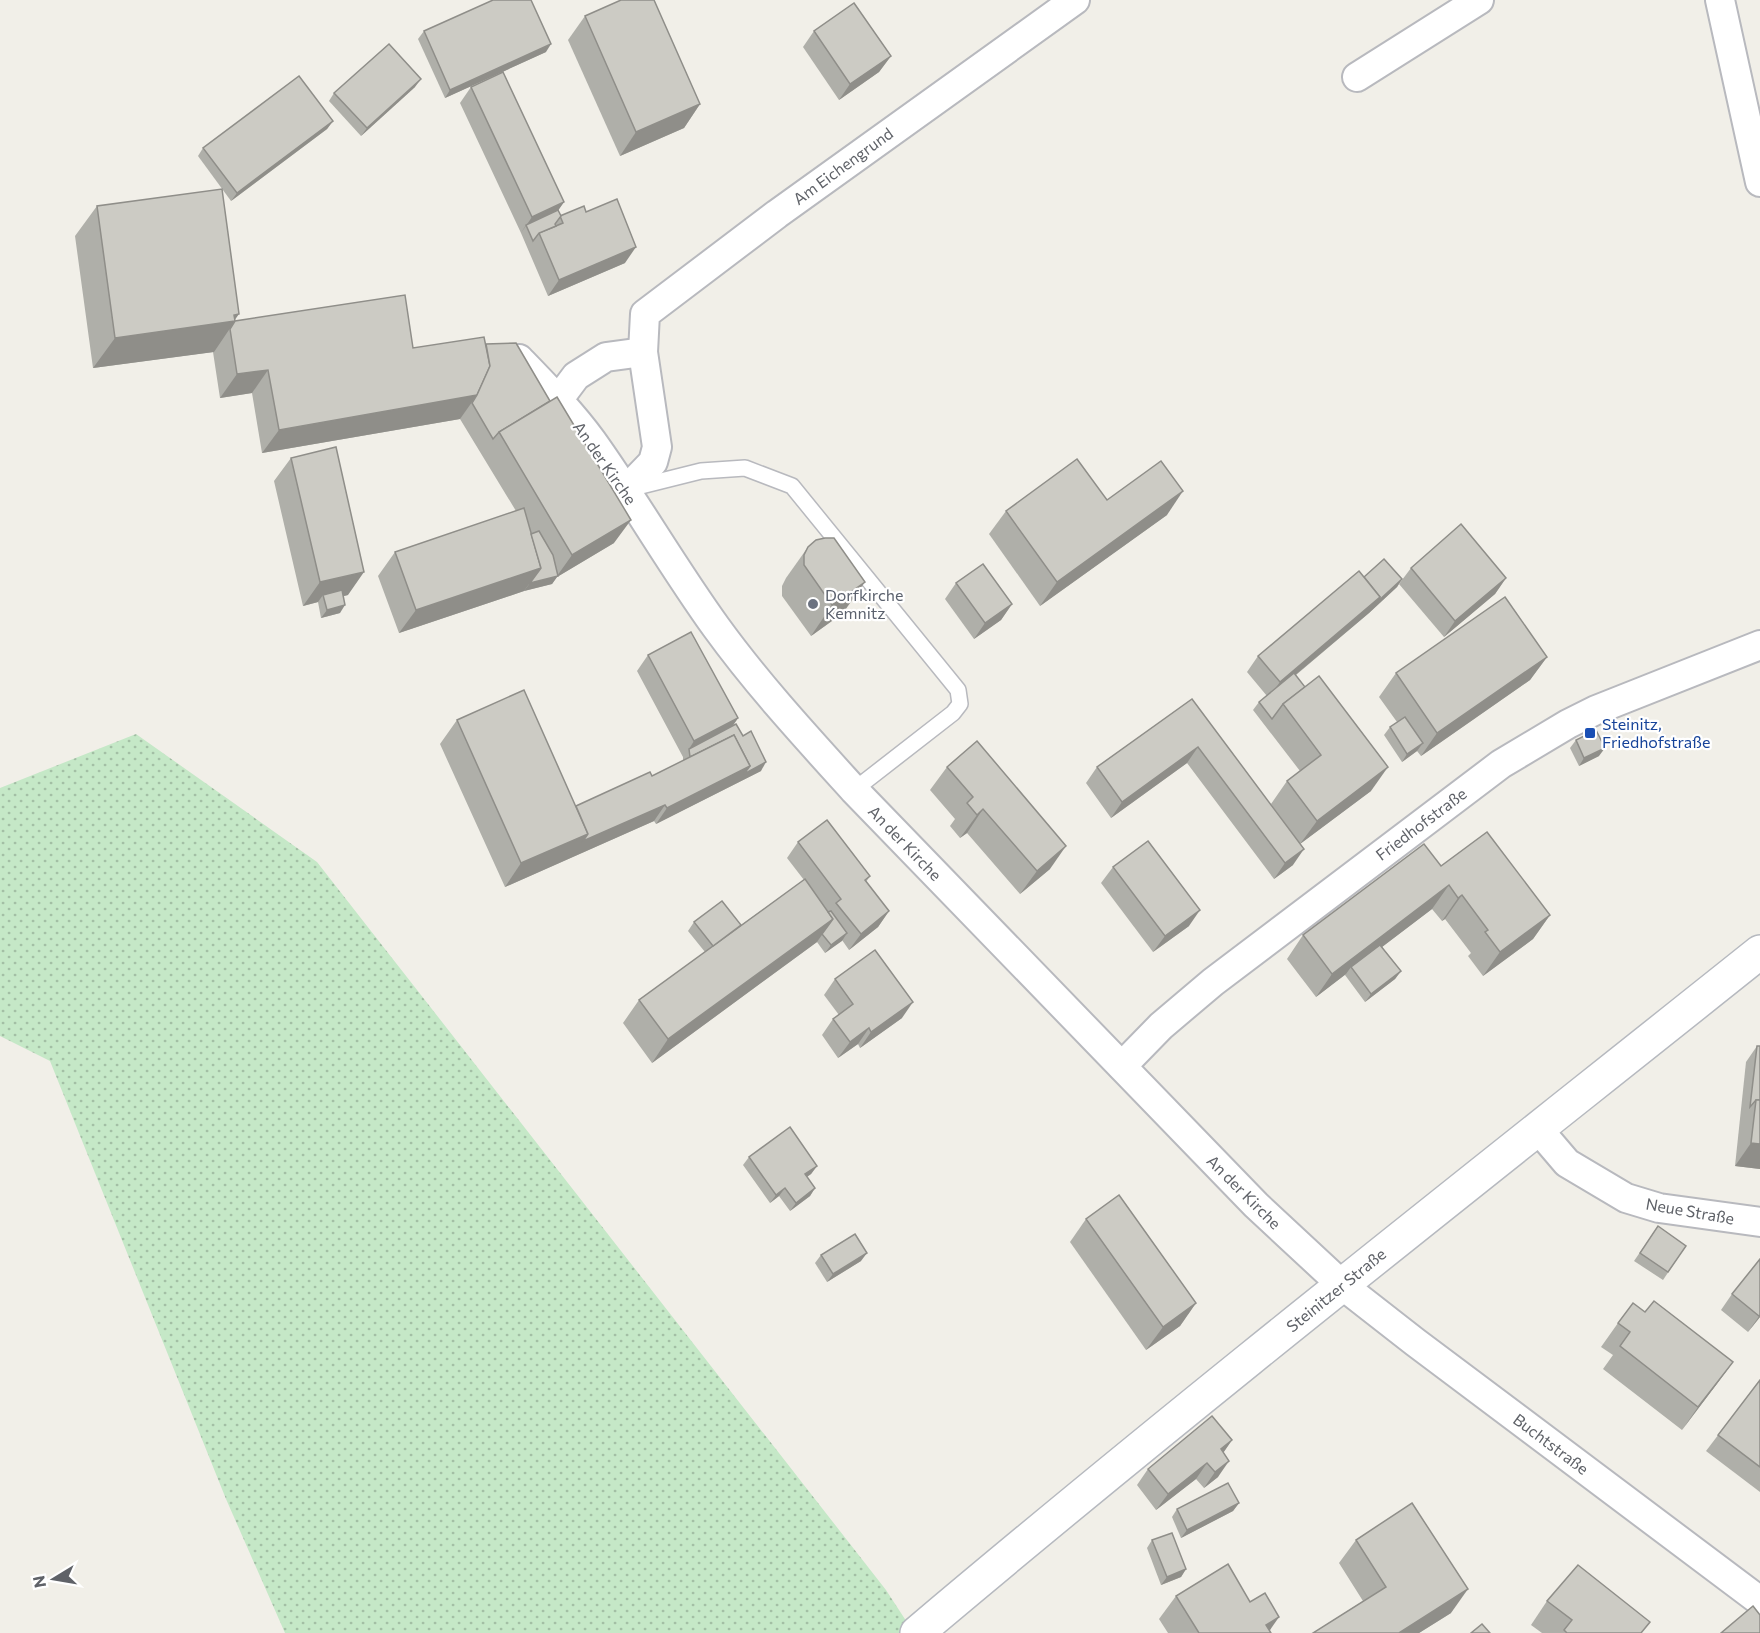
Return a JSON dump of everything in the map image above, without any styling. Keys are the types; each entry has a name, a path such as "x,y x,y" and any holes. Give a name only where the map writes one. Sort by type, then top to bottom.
{"street":[{"name":"Am Eichengrund","path":"625,491 653,462 657,447 643,352 645,314 777,214 1075,0"},
{"path":"1357,77 1479,0"},
{"path":"1720,0 1760,182"},
{"path":"558,400 576,376 606,357 643,352"},
{"name":"An der Kirche","path":"519,359 558,400 591,440 729,644 757,680 854,790 1256,1205 1342,1285"},
{"name":"Friedhofstraße","path":"1122,1066 1161,1026 1213,982 1501,764 1596,710 1760,645"},
{"name":"Steinitzer Straße","path":"917,1633 1044,1526 1342,1285 1760,952"},
{"name":"Neue Straße","path":"1538,1129 1567,1162 1626,1198 1659,1208 1760,1222"},
{"name":"Buchtstraße","path":"1342,1285 1760,1601"}],"lane":[{"path":"625,491 701,471 745,468 792,486 958,690 960,704 953,713 854,790"}],"green space":[{"path":"136,734 317,862 886,1590 914,1633 285,1633 226,1499 50,1061 0,1036 0,788"}],"building":[{"path":"493,0 531,0 551,44 450,90 424,31"},
{"path":"621,0 654,0 700,104 636,132 585,16"},
{"path":"854,3 891,56 850,84 814,31"},
{"path":"389,44 421,79 367,128 334,93"},
{"path":"503,72 564,202 532,217 471,87"},
{"path":"299,76 333,121 237,193 203,148"},
{"path":"222,189 239,314 234,315 235,321 115,338 97,206"},
{"path":"617,199 636,247 559,280 539,233 563,223 560,216 584,206 586,212"},
{"path":"558,210 561,216 556,226 539,233 533,241 526,225"},
{"path":"405,295 413,348 484,337 490,366 477,395 279,430 268,370 237,374 230,329 235,321"},
{"path":"516,343 550,401 499,432 493,439 472,403 490,366 486,344"},
{"path":"557,397 631,520 572,555 499,432"},
{"path":"336,447 364,572 320,582 291,458"},
{"path":"1077,459 1107,500 1161,461 1183,491 1057,582 1006,511"},
{"path":"524,508 541,568 416,610 395,552"},
{"path":"1461,524 1506,578 1455,621 1411,568"},
{"path":"539,531 553,555 558,576 530,583 541,568 531,534"},
{"path":"834,538 865,582 832,605 804,565 804,555 808,547 816,540"},
{"path":"1384,559 1402,579 1375,604 1380,597 1364,577"},
{"path":"983,564 1012,604 985,623 956,583"},
{"path":"1359,571 1380,597 1280,682 1258,656"},
{"path":"342,590 345,605 327,610 323,595"},
{"path":"1505,597 1547,657 1437,733 1396,673"},
{"path":"691,632 738,718 694,741 648,655"},
{"path":"1294,673 1305,687 1283,704 1272,719 1259,702"},
{"path":"1319,676 1388,767 1317,821 1287,781 1321,755 1283,704"},
{"path":"524,690 588,834 521,863 457,720"},
{"path":"1192,699 1304,849 1285,863 1198,747 1122,802 1097,767"},
{"path":"1405,717 1423,743 1407,754 1390,727"},
{"path":"736,724 743,736 751,731 766,762 744,774 750,766 734,735 690,757 689,749"},
{"path":"1596,730 1605,748 1584,758 1576,740"},
{"path":"734,735 750,766 667,808 665,805 583,841 588,834 576,806 650,772 652,776"},
{"path":"977,741 1066,846 1037,871 983,809 977,815 967,803 973,797 947,767"},
{"path":"827,820 870,876 865,880 889,911 861,934 836,903 841,899 798,842"},
{"path":"1487,832 1550,915 1500,952 1485,932 1488,930 1462,895 1458,898 1449,885 1332,974 1303,935 1424,844 1441,866"},
{"path":"1148,841 1200,910 1165,936 1113,867"},
{"path":"805,879 833,919 668,1039 639,1000"},
{"path":"722,901 741,925 713,946 694,922"},
{"path":"831,911 847,933 831,945 822,934 833,919 828,912"},
{"path":"1380,945 1401,971 1371,994 1351,967"},
{"path":"875,950 913,1002 871,1032 869,1028 850,1042 833,1019 853,1004 835,979"},
{"path":"1757,1046 1760,1046 1760,1100 1756,1100 1750,1107"},
{"path":"1756,1100 1760,1100 1760,1144 1751,1143"},
{"path":"790,1127 817,1166 805,1174 815,1188 796,1203 785,1188 776,1195 749,1157"},
{"path":"1119,1195 1196,1303 1163,1327 1086,1219"},
{"path":"1658,1226 1686,1246 1668,1272 1640,1253"},
{"path":"855,1234 867,1253 833,1274 821,1255"},
{"path":"1760,1259 1760,1315 1759,1316 1732,1294"},
{"path":"1654,1301 1733,1362 1698,1407 1620,1346 1630,1332 1618,1323 1633,1303 1645,1312"},
{"path":"1760,1380 1760,1467 1718,1435"},
{"path":"1212,1416 1232,1440 1221,1449 1229,1461 1215,1472 1207,1463 1168,1494 1148,1469"},
{"path":"1228,1483 1239,1503 1187,1530 1177,1509"},
{"path":"1412,1503 1468,1589 1399,1633 1313,1633 1386,1587 1356,1540"},
{"path":"1172,1533 1186,1569 1167,1577 1152,1540"},
{"path":"1228,1564 1250,1602 1265,1593 1279,1617 1266,1625 1271,1633 1199,1633 1176,1596"},
{"path":"1578,1565 1650,1622 1641,1633 1567,1633 1564,1630 1572,1620 1547,1601"},
{"path":"1753,1606 1760,1615 1760,1633 1721,1633"},
{"path":"1482,1624 1490,1633 1471,1633"}],"place":[{"name":"Dorfkirche Kemnitz","path":"813,604"},
{"name":"Steinitz, Friedhofstraße","path":"1590,733"}]}
